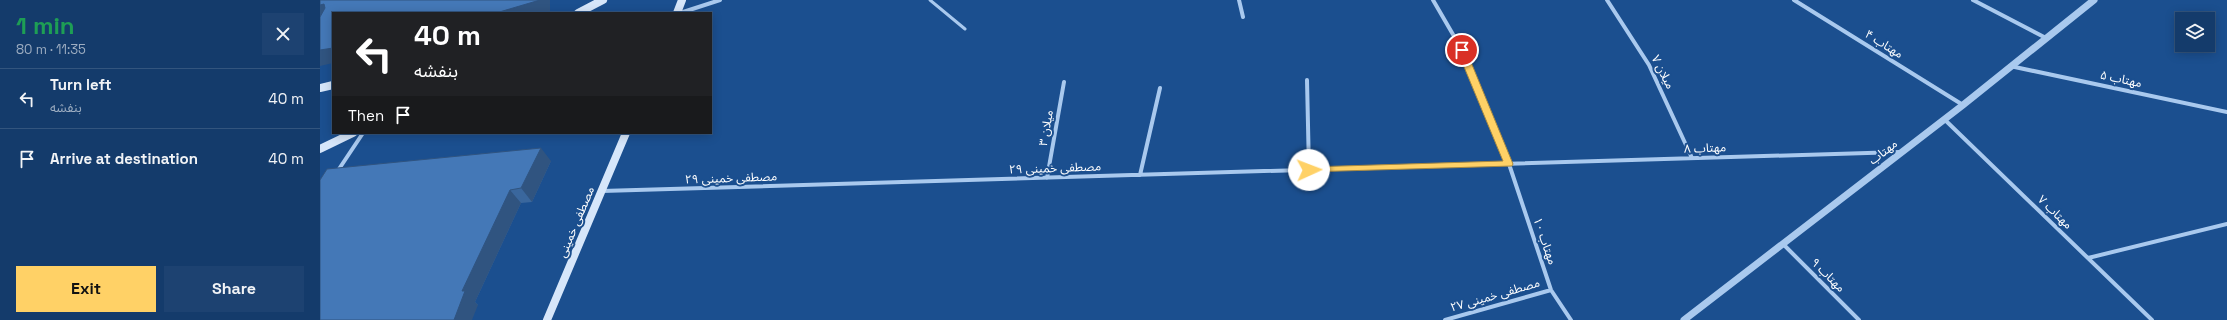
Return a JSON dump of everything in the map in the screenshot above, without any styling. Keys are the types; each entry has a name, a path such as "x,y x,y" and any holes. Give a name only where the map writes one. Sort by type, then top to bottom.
{"main road":[{"path":"580,12 603,0"},
{"path":"678,12 682,0"},
{"path":"320,88 332,85"},
{"path":"320,149 350,134"},
{"name":"مصطفی خمینی","path":"547,320 626,134"}],"street":[{"path":"681,12 720,0"},
{"path":"1239,0 1243,17"},
{"name":"مهتاب ۱۰","path":"1433,0 1462,50 1509,164 1551,290 1571,320"},
{"name":"میلان ۷","path":"1607,0 1649,65 1692,158"},
{"name":"مهتاب ۴","path":"1794,0 1963,105"},
{"path":"1973,0 2046,38"},
{"name":"مهتاب","path":"1684,320 1944,118 1963,105 2094,0"},
{"name":"مهتاب ۵","path":"2010,66 2227,112"},
{"path":"1307,80 1309,170"},
{"name":"میلان ۳","path":"1047,178 1064,82"},
{"path":"1140,175 1160,88"},
{"name":"مهتاب ۷","path":"1944,118 2152,320"},
{"path":"333,178 362,134"},
{"name":"مهتاب ۸","path":"1509,164 1901,152"},
{"name":"مصطفی خمینی ۲۹","path":"601,192 1509,164"},
{"path":"2088,258 2227,224"},
{"name":"مهتاب ۹","path":"1783,244 1859,320"},
{"name":"مصطفی خمینی ۲۷","path":"1445,320 1551,290"}],"lane":[{"path":"930,0 965,29"}],"building":[{"path":"320,0 540,0 499,12 332,12 332,48 320,50 320,17 325,8 324,4 320,5"},
{"path":"541,148 521,188 510,190 462,291 465,291 454,320 320,320 320,180 327,169"}],"route":[{"path":"1309,170 1509,164 1462,50"}]}
